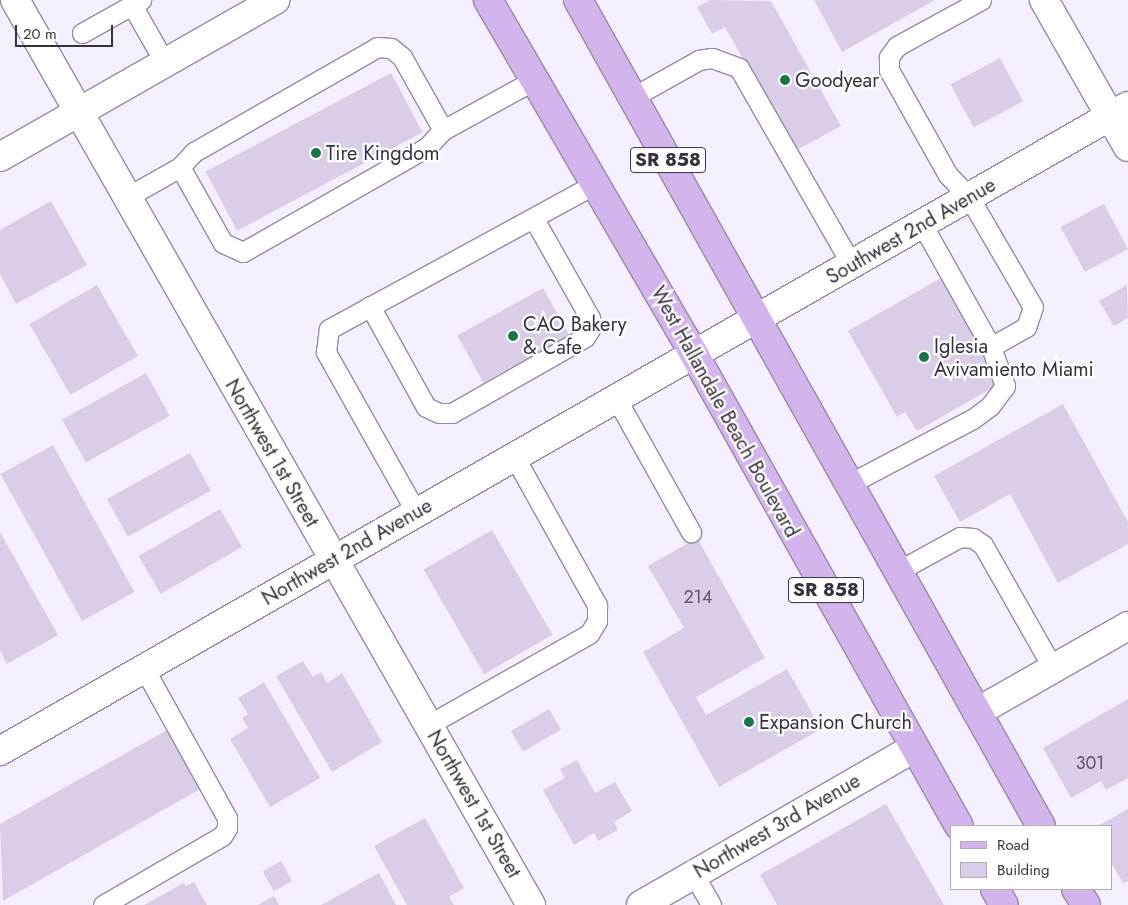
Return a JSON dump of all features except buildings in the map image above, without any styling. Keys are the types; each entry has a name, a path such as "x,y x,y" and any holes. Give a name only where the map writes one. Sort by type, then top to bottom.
{"main road":[{"name":"West Hallandale Beach Boulevard","path":"488,0 694,354 958,825"},
{"name":"SR 858","path":"578,0 1040,825"},
{"path":"996,890 1004,905"},
{"path":"1077,890 1086,905"}],"street":[{"name":"Northwest 1st Street","path":"15,0 531,905"},
{"path":"0,157 275,0"},
{"path":"1044,0 1119,111 1128,147"},
{"name":"Southwest 2nd Avenue","path":"694,354 757,320 1119,111"},
{"name":"Northwest 2nd Avenue","path":"0,751 694,354"},
{"path":"977,712 1128,626"},
{"name":"Northwest 3rd Avenue","path":"641,905 914,748"}],"lane":[{"path":"981,0 897,46 889,57 889,70 948,175 969,197 1033,307 1026,327 991,347"},
{"path":"82,33 136,3 164,63"},
{"path":"127,197 180,167 194,152 377,47 391,48 402,57 443,130"},
{"path":"633,98 699,60 712,58 739,68 852,265"},
{"path":"180,167 223,243 243,252 427,147 443,130 534,80"},
{"path":"416,512 326,352 329,329 514,225 534,219 595,184"},
{"path":"370,306 426,407 439,413 452,412 585,337 590,329 590,318 534,219"},
{"path":"849,484 990,406 1005,386 991,347 922,224"},
{"path":"616,398 691,532"},
{"path":"428,725 589,634 597,621 597,605 514,456"},
{"path":"898,572 960,537 973,538 983,545 1053,668"},
{"path":"103,905 222,836 227,828 227,818 144,668"},
{"path":"694,875 711,905"}],"place":[{"name":"Goodyear","path":"785,80"},
{"name":"Tire Kingdom","path":"316,153"},
{"name":"CAO Bakery & Cafe","path":"513,336"},
{"name":"Iglesia Avivamiento Miami","path":"924,357"},
{"name":"Expansion Church","path":"749,722"}]}
